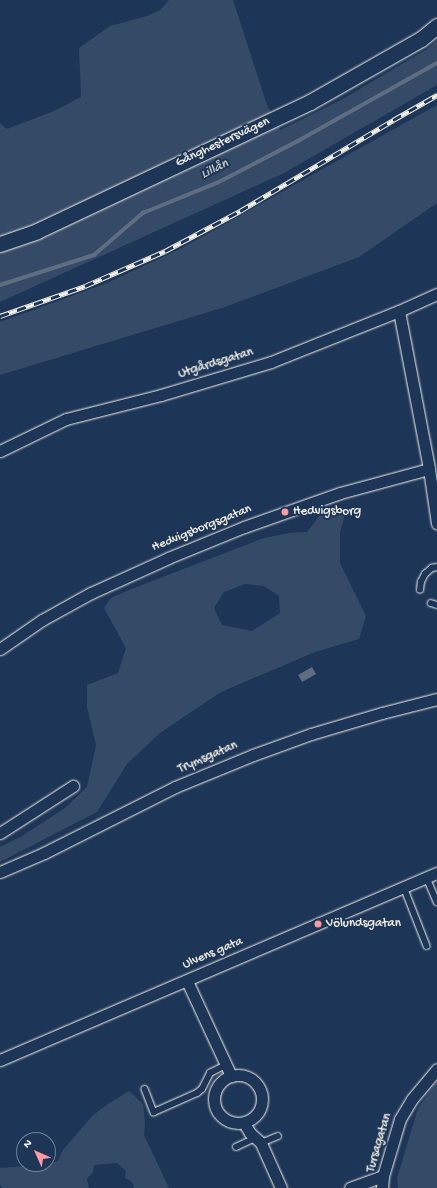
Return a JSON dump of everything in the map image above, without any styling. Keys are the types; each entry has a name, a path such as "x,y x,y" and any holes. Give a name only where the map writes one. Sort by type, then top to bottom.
{"street":[{"name":"Gånghestersvägen","path":"0,244 37,231 310,102 421,39 437,26"},
{"name":"Utgårdsgatan","path":"0,451 66,418 161,395 264,364 400,312 437,294"},
{"path":"400,312 429,468 437,523"},
{"name":"Hedvigsborgsgatan","path":"0,648 42,620 91,593 244,526 333,495 429,468"},
{"name":"Trymsgatan","path":"0,872 44,853 175,787 253,755 318,732 382,712 437,699"},
{"path":"0,833 73,786"},
{"name":"Ulvens gata","path":"0,1060 432,875"},
{"path":"187,980 231,1076"},
{"name":"Tursagatan","path":"382,1188 383,1176 400,1119 412,1099 437,1069"},
{"path":"231,1076 247,1076 254,1080 260,1087 263,1097 262,1106 258,1113 252,1119 244,1123 230,1122 223,1118 217,1112 214,1102 214,1094 217,1086 223,1080 231,1076"},
{"path":"244,1123 250,1133 258,1141 281,1188"},
{"path":"350,1188 383,1176"}],"lane":[{"path":"420,590 421,582 425,574 432,568 437,567"},
{"path":"432,875 437,902"},
{"path":"404,887 427,946"},
{"path":"145,1089 154,1112 197,1093 202,1089 210,1073 226,1065"},
{"path":"236,1147 278,1136"}],"shaded area":[{"path":"169,0 233,0 267,105 280,130 343,99 427,49 437,40 437,85 284,173 0,302 0,123 7,129 54,111 81,97 79,48 110,26 147,16 160,10"},
{"path":"437,105 437,203 359,257 225,307 0,375 0,322 107,283 182,248"},
{"path":"321,514 345,515 340,532 340,563 366,616 359,639 315,652 221,692 160,733 127,764 97,812 0,862 0,847 22,836 65,808 87,787 96,745 87,707 87,685 118,673 126,648 104,608 111,598 264,538 289,533 307,532","holes":["245,584 264,586 279,596 280,613 252,631 222,625 214,608 224,592"]},
{"path":"312,667 316,674 302,682 298,675"},
{"path":"437,1081 437,1188 398,1188 397,1178 418,1108"},
{"path":"129,1091 143,1104 145,1122 144,1135 169,1188 134,1188 132,1182 125,1178 126,1171 117,1163 94,1165 93,1172 87,1179 89,1188 3,1188 0,1185 0,1168 16,1167 16,1172 56,1172 56,1162 58,1161 63,1150 92,1116"}],"waterway":[{"name":"Lillån","path":"0,285 94,255 143,213 217,183 298,141 437,63"}],"railway":[{"path":"0,316 85,286 165,251 240,211 437,95"}],"place":[{"name":"Hedvigsborg","path":"285,512"},
{"name":"Völundsgatan","path":"318,924"}]}
